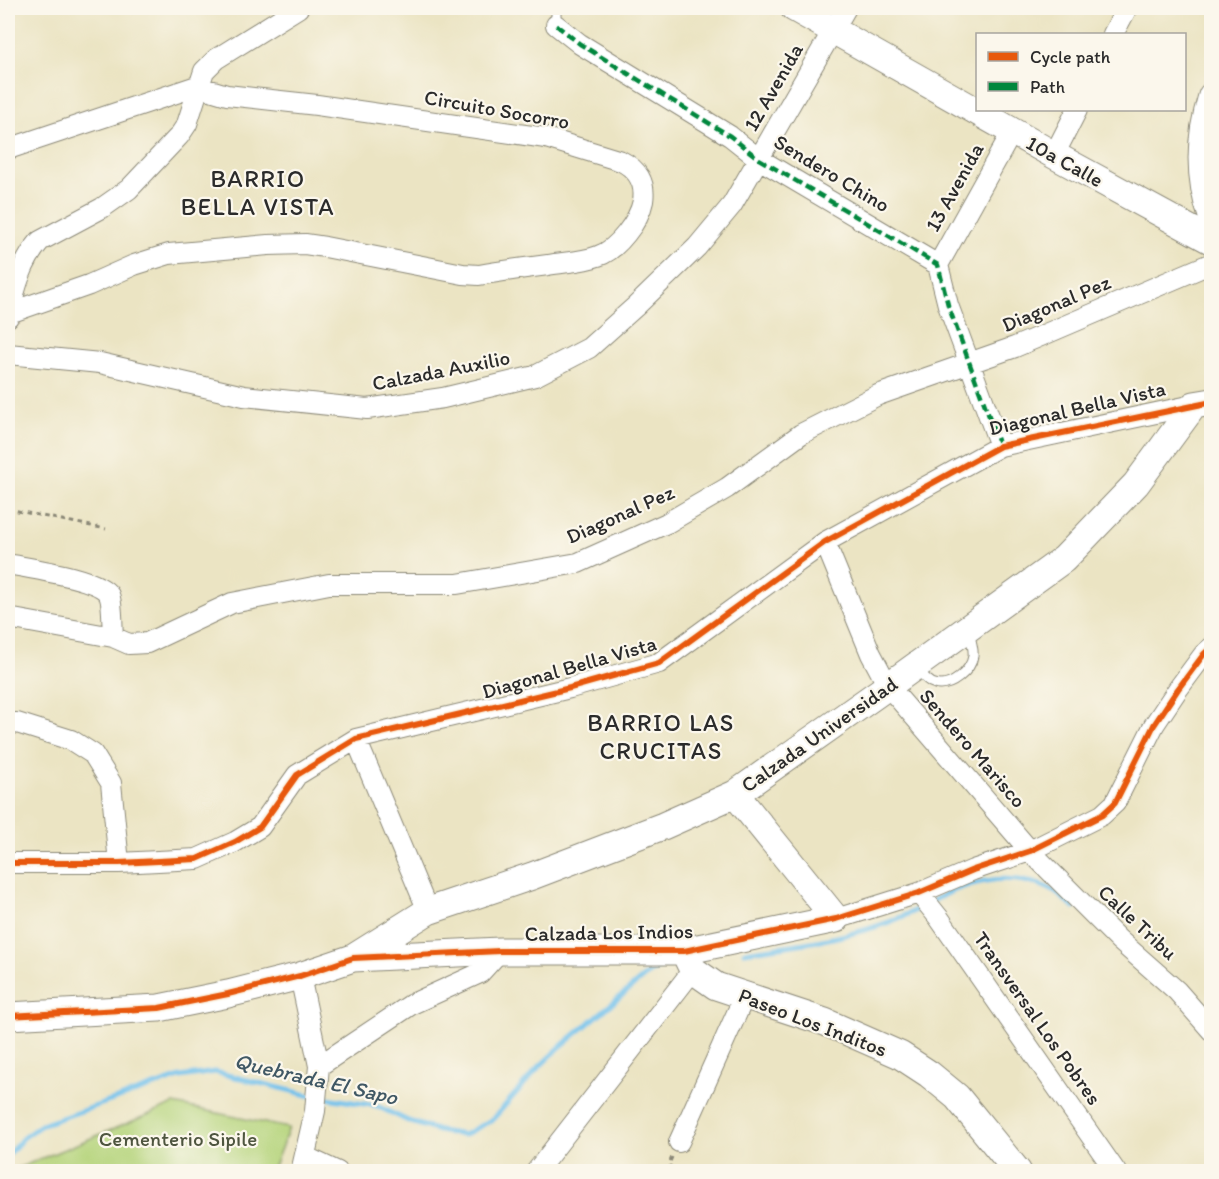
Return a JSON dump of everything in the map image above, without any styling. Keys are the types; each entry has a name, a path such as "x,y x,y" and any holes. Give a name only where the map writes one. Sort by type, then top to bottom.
{"street":[{"path":"8,149 197,86 204,70 216,59 298,8"},
{"name":"10a Calle","path":"794,8 840,19 976,108"},
{"path":"1114,33 1127,8"},
{"name":"Sendero Chino","path":"556,16 580,44 730,136 759,159 938,265"},
{"name":"12 Avenida","path":"759,159 840,19"},
{"name":"Circuito Socorro","path":"197,86 226,95 317,105 546,138 630,165 638,173 643,184 642,204 635,222 625,236 600,256 576,261 479,275 463,274 305,244 169,254 134,265 89,285 8,315 18,276 33,249 40,241 102,208 129,189 179,136 187,124 193,110 197,86"},
{"path":"1212,96 1205,117 1201,155 1203,181 1212,216"},
{"name":"10a Calle","path":"980,111 1054,156 1212,241"},
{"path":"1054,156 1076,111"},
{"name":"13 Avenida","path":"938,265 1012,132"},
{"name":"Calzada Auxilio","path":"8,354 100,363 244,396 367,409 443,398 535,376 589,348 681,262 732,205 759,159"},
{"name":"Diagonal Pez","path":"8,618 113,637 129,644 147,643 232,603 328,584 457,584 578,563 667,523 727,488 811,429 878,395 1015,347 1212,263"},
{"path":"938,265 948,305 1000,446"},
{"name":"Diagonal Bella Vista","path":"8,863 197,860 260,827 297,775 356,739 570,688 659,663 825,542 1000,446 1203,403"},
{"name":"Calzada Universidad","path":"353,958 428,911 532,876 663,826 735,794 1064,559 1136,484 1203,403"},
{"name":"Sendero Marisco","path":"825,542 871,654 888,686 1030,851"},
{"path":"8,564 81,579 105,591 110,596 113,637"},
{"name":"Calzada Los Indios","path":"8,1016 159,1008 300,976 353,958 500,951 688,960 922,897 973,870 1030,851 1102,815 1115,803 1154,725 1178,688 1204,654 1212,648"},
{"path":"8,723 17,723 71,740 93,754 111,783 119,863"},
{"path":"356,739 428,911"},
{"path":"735,794 836,919"},
{"name":"Calle Tribu","path":"1030,851 1119,940 1177,991 1212,1031"},
{"name":"Transversal Los Pobres","path":"922,897 1116,1172"},
{"path":"319,1066 412,1004 480,973 500,951"},
{"path":"536,1172 688,960"},
{"name":"Paseo Los Inditos","path":"688,960 716,986 825,1022 900,1055 929,1074 957,1097 1009,1169"},
{"path":"300,976 319,1066 316,1102 303,1164 338,1172"},
{"path":"679,1142 745,995"}],"path":[{"path":"8,509 105,529"}],"green space":[{"name":"Cementerio Sipile","path":"174,1104 289,1128 272,1171 11,1171"}],"waterway":[{"name":"Quebrada El Sapo","path":"931,902 973,884 1003,879 1018,880 1048,888 1074,908"},
{"name":"Quebrada El Sapo","path":"744,952 859,932 882,925 923,906"},
{"name":"Quebrada El Sapo","path":"321,1097 377,1106 408,1121 439,1131 464,1135 493,1119 560,1047 645,976 662,965 670,964"},
{"name":"Quebrada El Sapo","path":"8,1155 23,1138 41,1125 180,1077 215,1072 312,1096"}],"marked path":[{"path":"556,25 580,44 730,136 759,159 938,265 948,305 1000,446"}],"cycle path":[{"path":"8,863 119,863 197,859 235,842 260,827 297,775 356,739 570,688 659,663 825,542 1000,446 1212,402"},
{"path":"8,1016 159,1008 300,976 353,958 500,951 684,951 836,919 919,893 973,870 1030,851 1102,815 1115,803 1154,725 1204,654 1212,647"}],"district":[{"name":"BARRIO BELLA VISTA","path":"258,192"},
{"name":"BARRIO LAS CRUCITAS","path":"661,736"}]}
